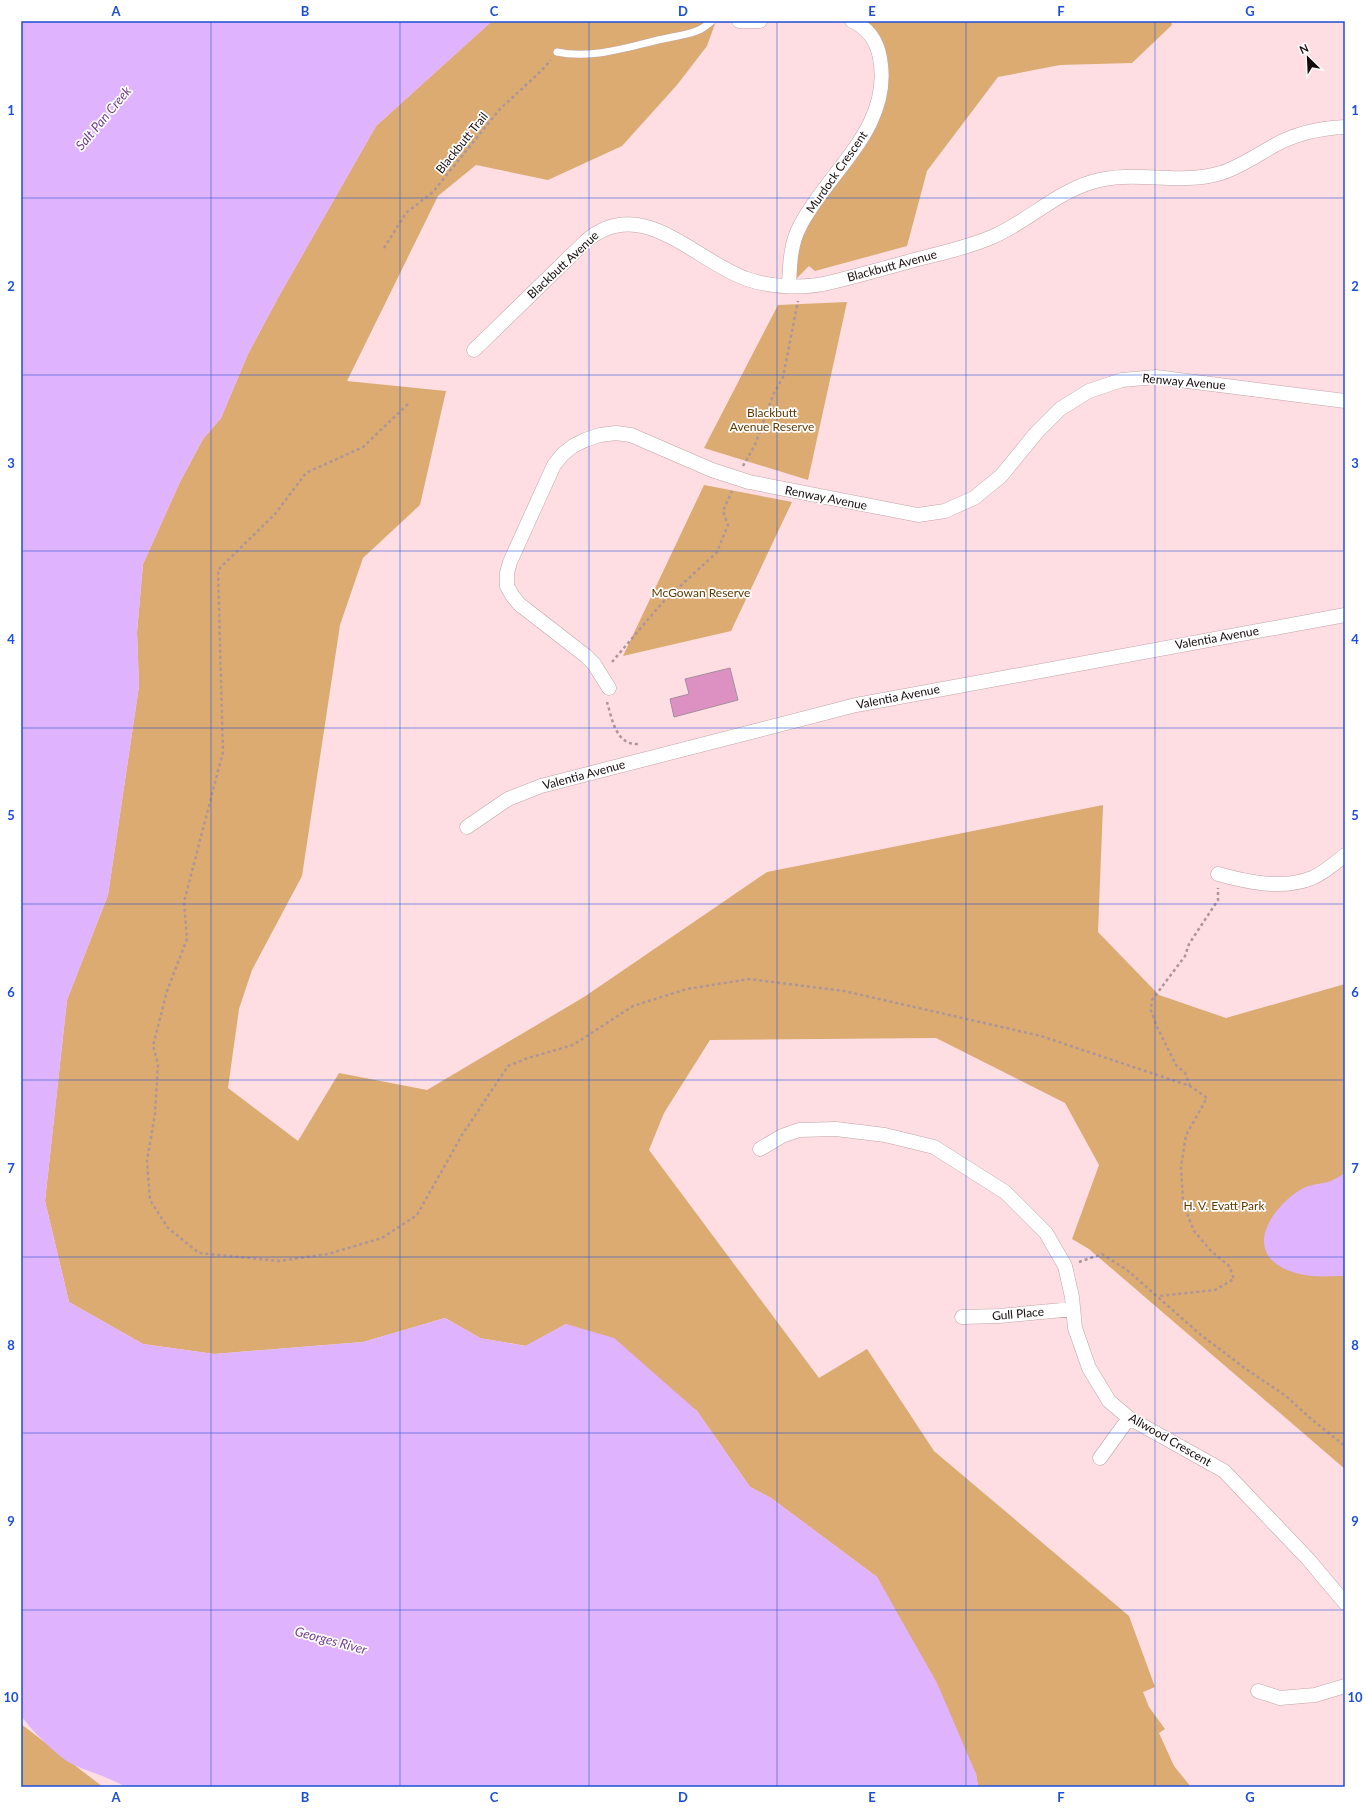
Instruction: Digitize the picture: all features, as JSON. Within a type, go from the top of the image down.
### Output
[{"type":"street","points":[[739,21],[760,21]]},
{"type":"street","name":"Murdock Crescent","points":[[795,286],[791,255],[799,228],[814,203],[855,149],[872,120],[878,106],[881,77],[879,52],[871,35],[864,27],[852,21]]},
{"type":"street","name":"Blackbutt Avenue","points":[[474,350],[586,241],[604,228],[616,225],[647,227],[661,232],[738,276],[762,283],[816,286],[975,243],[1020,222],[1066,192],[1092,182],[1119,177],[1178,179],[1207,176],[1235,167],[1283,141],[1304,132],[1345,128]]},
{"type":"street","name":"Renway Avenue","points":[[609,688],[594,664],[519,604],[508,586],[507,573],[510,562],[554,466],[563,454],[585,440],[600,435],[616,433],[631,435],[712,470],[771,487],[900,513],[932,514],[960,506],[988,489],[1060,409],[1089,391],[1116,382],[1140,377],[1156,377],[1345,401]]},
{"type":"street","name":"Valentia Avenue","points":[[467,827],[508,799],[541,786],[821,712],[990,679],[1345,615]]},
{"type":"street","points":[[1218,874],[1243,881],[1259,883],[1275,884],[1301,881],[1320,874],[1345,855]]},
{"type":"street","name":"Allwood Crescent","points":[[760,1149],[782,1136],[799,1130],[836,1129],[885,1135],[934,1147],[1005,1192],[1046,1233],[1065,1266],[1076,1328],[1089,1368],[1109,1400],[1129,1418],[1224,1471],[1308,1559],[1345,1603]]},
{"type":"street","name":"Gull Place","points":[[962,1316],[999,1316],[1073,1309]]},
{"type":"street","points":[[1100,1458],[1129,1418]]},
{"type":"street","points":[[1258,1691],[1280,1698],[1315,1695],[1345,1686]]},
{"type":"lane","points":[[557,52],[585,54],[643,44],[691,33],[700,30],[712,21]]},
{"type":"path","name":"Blackbutt Trail","points":[[384,248],[406,213],[433,192],[500,109],[540,72],[557,52]]},
{"type":"path","points":[[612,662],[662,603],[717,552],[728,525],[723,511],[755,444],[773,395],[784,377],[797,314],[795,286]]},
{"type":"path","points":[[408,404],[363,447],[306,473],[275,514],[218,570],[222,752],[184,902],[187,939],[167,991],[153,1046],[158,1064],[155,1114],[147,1161],[150,1200],[168,1228],[199,1253],[279,1261],[328,1254],[382,1238],[417,1215],[462,1135],[508,1066],[528,1058],[573,1045],[633,1006],[687,989],[749,979],[844,991],[1041,1036],[1190,1086],[1207,1098],[1186,1135],[1181,1167],[1183,1203],[1194,1231],[1211,1251],[1229,1266],[1234,1279],[1215,1290],[1159,1296]]},
{"type":"path","points":[[609,688],[607,701],[615,730],[625,742],[637,745],[644,743]]},
{"type":"path","points":[[1190,1086],[1186,1073],[1176,1065],[1157,1027],[1151,1010],[1152,1000],[1185,956],[1189,944],[1218,900],[1218,874]]},
{"type":"path","points":[[1065,1266],[1102,1254],[1127,1270],[1202,1334],[1246,1369],[1286,1396],[1310,1418],[1345,1446]]},
{"type":"green space","name":"H. V. Evatt Park","points":[[492,21],[716,21],[707,46],[677,85],[622,146],[548,180],[476,165],[438,196],[347,381],[446,391],[420,505],[363,558],[340,625],[302,876],[252,970],[239,1009],[228,1088],[298,1141],[339,1073],[427,1090],[584,997],[767,872],[1103,805],[1098,932],[1159,995],[1226,1018],[1345,984],[1345,1469],[1089,1249],[1072,1239],[1099,1165],[1065,1103],[936,1038],[710,1040],[664,1113],[649,1150],[819,1378],[867,1349],[934,1451],[1129,1616],[1155,1687],[1143,1692],[1149,1707],[1165,1729],[1159,1733],[1174,1766],[1191,1787],[978,1787],[976,1774],[877,1577],[771,1498],[750,1487],[697,1411],[566,1324],[526,1346],[480,1338],[445,1318],[363,1342],[214,1354],[143,1344],[69,1302],[45,1201],[67,1000],[108,895],[139,686],[137,632],[143,564],[180,482],[203,439],[221,418],[248,354],[279,296],[376,126]]},
{"type":"green space","points":[[852,21],[1171,21],[1172,25],[1132,63],[1060,65],[998,77],[927,171],[907,246],[815,271],[809,266],[789,286],[794,241],[872,120],[879,52]]},
{"type":"green space","name":"Blackbutt Avenue Reserve","points":[[847,302],[808,480],[704,448],[778,305]]},
{"type":"green space","name":"McGowan Reserve","points":[[704,485],[792,502],[731,631],[623,656]]},
{"type":"green space","points":[[21,1724],[103,1787],[21,1787]]},
{"type":"water","points":[[21,21],[492,21],[376,126],[279,296],[248,354],[221,418],[203,439],[180,482],[143,564],[137,632],[139,686],[108,895],[67,1000],[45,1201],[69,1302],[143,1344],[214,1354],[363,1342],[445,1318],[480,1338],[525,1346],[566,1324],[614,1338],[697,1411],[750,1487],[771,1498],[877,1577],[937,1683],[976,1774],[978,1787],[126,1787],[66,1761],[44,1742],[21,1715]]},
{"type":"water","points":[[1345,1173],[1345,1276],[1308,1276],[1296,1273],[1280,1266],[1270,1258],[1265,1248],[1264,1237],[1274,1214],[1294,1194],[1303,1188],[1328,1182]]},
{"type":"building","points":[[730,668],[738,700],[674,717],[670,699],[689,694],[685,679]]},
{"type":"water label","name":"Salt Pan Creek","points":[[103,118]]},
{"type":"water label","name":"Georges River","points":[[331,1640]]}]
